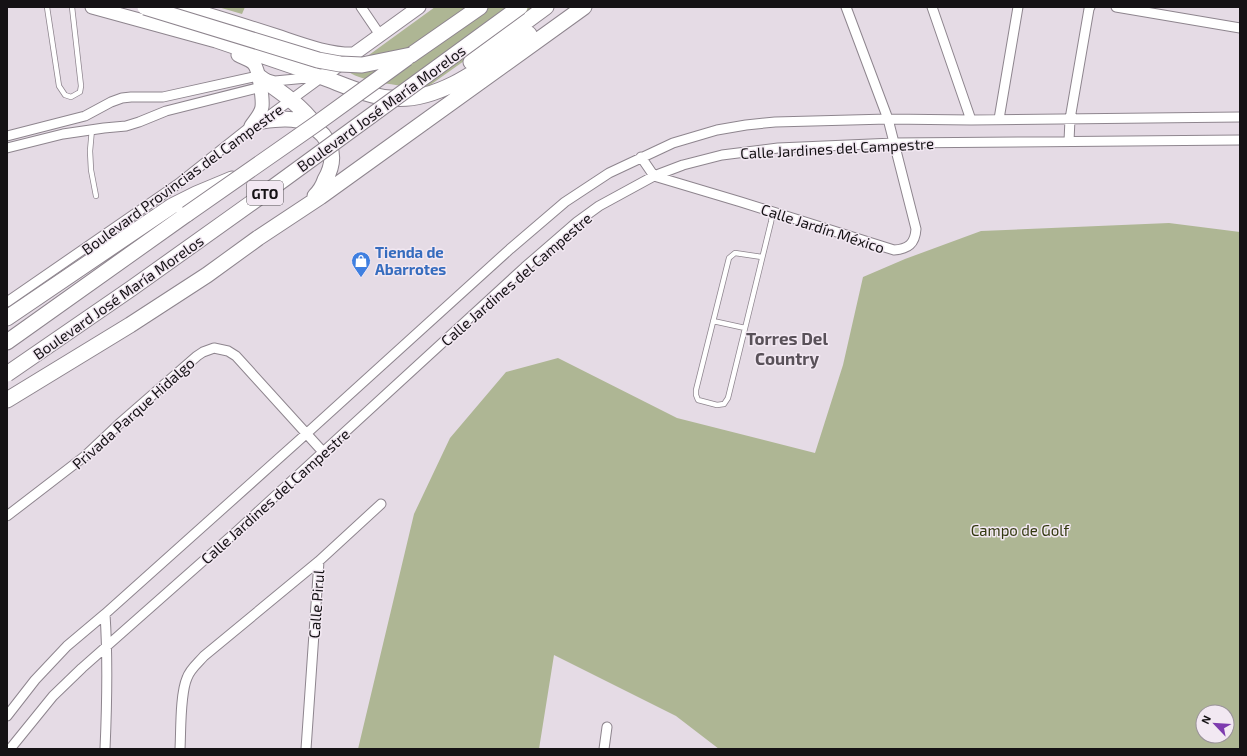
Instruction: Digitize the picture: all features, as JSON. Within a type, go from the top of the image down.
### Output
[{"type":"main road","points":[[145,7],[318,60],[340,64],[362,65],[411,55]]},
{"type":"main road","name":"Boulevard José María Morelos","points":[[7,342],[147,241],[316,124],[480,7]]},
{"type":"main road","name":"Boulevard José María Morelos","points":[[7,374],[197,242],[520,7]]},
{"type":"main road","points":[[426,95],[546,7]]},
{"type":"main road","points":[[322,77],[356,89],[390,98],[413,98],[426,95],[454,84],[568,7]]},
{"type":"main road","points":[[7,400],[207,276],[258,238],[320,197],[584,7]]},
{"type":"main road","points":[[266,82],[310,118],[329,143],[333,155],[332,164],[328,175],[318,193],[303,207]]},
{"type":"main road","points":[[257,123],[285,119],[299,121],[308,124],[320,133]]},
{"type":"main road","points":[[7,318],[172,206],[249,171]]},
{"type":"street","points":[[92,7],[216,41],[322,77]]},
{"type":"street","points":[[183,7],[301,44],[334,52],[355,54]]},
{"type":"street","points":[[361,7],[380,35]]},
{"type":"street","name":"Boulevard Provincias del Campestre","points":[[7,302],[178,184],[257,123],[291,101],[419,7]]},
{"type":"street","name":"Calle Jardín México","points":[[654,176],[894,250],[906,248],[911,245],[914,240],[916,229],[888,119],[846,7]]},
{"type":"street","points":[[932,7],[971,120]]},
{"type":"street","points":[[999,119],[1018,7]]},
{"type":"street","points":[[1069,141],[1070,119],[1090,7]]},
{"type":"street","points":[[1116,7],[1240,28]]},
{"type":"street","points":[[216,41],[254,64],[266,82],[262,107],[257,123]]},
{"type":"street","points":[[7,136],[73,120],[85,116],[111,102],[122,98],[163,98],[266,82],[322,77]]},
{"type":"street","points":[[7,148],[63,134],[92,129],[126,126],[166,111],[266,82]]},
{"type":"street","points":[[147,98],[152,103],[153,107],[150,117]]},
{"type":"street","points":[[98,109],[96,116],[97,120],[104,128]]},
{"type":"street","name":"Calle Jardines del Campestre","points":[[7,716],[35,680],[67,646],[105,614],[306,434],[504,254],[565,202],[609,173],[641,157],[673,143],[717,130],[775,122],[888,119],[971,120],[1240,117]]},
{"type":"street","name":"Calle Jardines del Campestre","points":[[10,749],[53,696],[82,668],[324,452],[577,222],[599,206],[654,176],[683,165],[753,150],[894,143],[1240,140]]},
{"type":"street","points":[[641,157],[654,176]]},
{"type":"street","name":"Privada Parque Hidalgo","points":[[7,516],[86,456],[186,365],[197,356],[209,350],[220,348],[236,356],[324,452]]},
{"type":"street","points":[[319,561],[381,504]]},
{"type":"street","name":"Calle Pirul","points":[[180,749],[183,692],[188,674],[204,656],[319,561]]},
{"type":"street","name":"Calle Pirul","points":[[306,749],[319,561]]},
{"type":"street","points":[[105,614],[107,646],[107,715],[105,749]]},
{"type":"street","points":[[604,749],[607,727]]},
{"type":"lane","points":[[47,7],[59,86],[65,95],[71,97],[80,92],[82,86],[72,7]]},
{"type":"lane","points":[[92,129],[90,151],[91,170],[96,196]]},
{"type":"lane","points":[[762,257],[735,253],[729,258],[696,395],[698,400],[717,405],[724,404],[728,398],[773,212]]},
{"type":"lane","points":[[713,321],[745,328]]},
{"type":"green space","points":[[218,7],[245,7],[242,14]]},
{"type":"green space","points":[[435,7],[540,7],[426,88],[364,79],[349,72],[351,68]]},
{"type":"green space","name":"Campo de Golf","points":[[1169,223],[1240,232],[1240,749],[719,749],[676,716],[554,655],[539,749],[358,749],[414,514],[450,438],[506,372],[558,358],[677,418],[815,453],[843,365],[863,277],[905,259],[981,231]]},
{"type":"place","name":"Tienda de Abarrotes","points":[[361,278]]},
{"type":"district","name":"Torres Del Country","points":[[787,348]]}]
